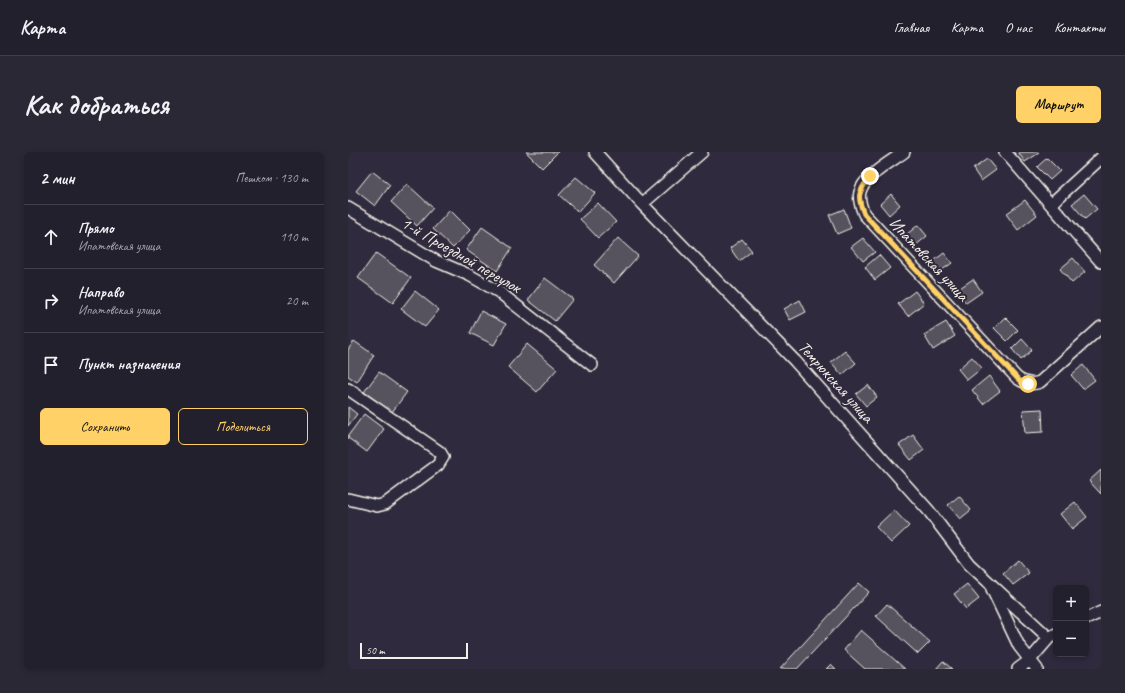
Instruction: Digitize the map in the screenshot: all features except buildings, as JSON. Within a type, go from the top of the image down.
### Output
[{"type":"street","name":"Темрюкская улица","points":[[595,152],[642,204],[795,361],[929,511],[969,564],[989,583],[1052,636]]},
{"type":"street","points":[[642,204],[702,152]]},
{"type":"street","name":"Ипатовская улица","points":[[904,152],[870,176],[860,191],[860,203],[864,214],[1021,382],[1028,384],[1040,382],[1101,327]]},
{"type":"street","points":[[1005,152],[1101,262]]},
{"type":"street","points":[[1051,204],[1101,158]]},
{"type":"street","name":"1-й Проездной переулок","points":[[348,208],[436,261],[469,275],[499,292],[592,366]]},
{"type":"street","points":[[348,389],[440,452],[443,458],[438,465],[385,504],[377,506],[348,499]]},
{"type":"street","points":[[989,583],[1019,646],[1037,669]]},
{"type":"street","points":[[1089,618],[1101,612]]},
{"type":"street","points":[[1018,669],[1030,660],[1052,636]]},
{"type":"route","points":[[870,176],[860,191],[860,203],[864,214],[1017,378],[1021,382],[1028,384]]}]
